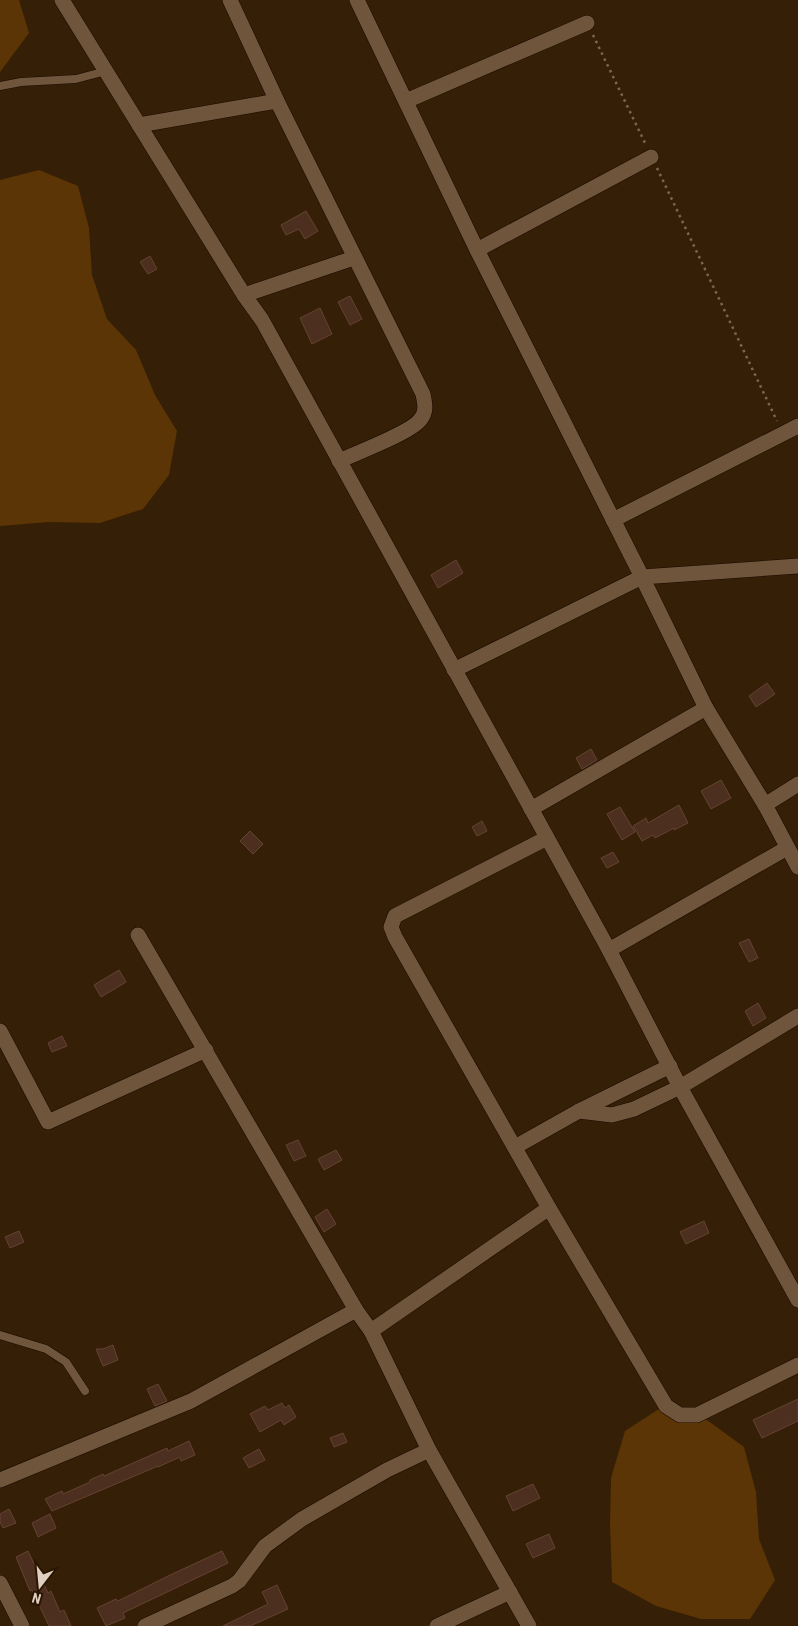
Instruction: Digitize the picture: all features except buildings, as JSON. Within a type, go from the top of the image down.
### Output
[{"type":"street","points":[[62,0],[244,295],[262,320],[609,950],[680,1087],[798,1300]]},
{"type":"street","points":[[230,0],[277,101],[423,394],[426,408],[421,420],[409,429],[339,460]]},
{"type":"street","points":[[357,0],[478,250],[706,708],[764,805],[798,867]]},
{"type":"street","points":[[406,101],[587,22]]},
{"type":"street","points":[[139,125],[277,101]]},
{"type":"street","points":[[478,250],[652,157]]},
{"type":"street","points":[[244,295],[354,258]]},
{"type":"street","points":[[614,520],[798,426]]},
{"type":"street","points":[[454,670],[642,577],[798,566]]},
{"type":"street","points":[[531,810],[706,708]]},
{"type":"street","points":[[764,805],[798,784]]},
{"type":"street","points":[[547,838],[395,916],[391,927],[549,1208],[666,1406],[680,1415],[697,1415],[798,1365]]},
{"type":"street","points":[[609,950],[787,848]]},
{"type":"street","points":[[138,935],[356,1310],[371,1331],[429,1450],[529,1626]]},
{"type":"street","points":[[579,1111],[612,1114],[634,1109],[680,1087],[798,1016]]},
{"type":"street","points":[[0,1031],[48,1122],[206,1050]]},
{"type":"street","points":[[515,1147],[579,1111],[670,1066]]},
{"type":"street","points":[[371,1331],[549,1208]]},
{"type":"street","points":[[0,1480],[191,1401],[356,1310]]},
{"type":"street","points":[[144,1626],[232,1586],[239,1581],[265,1546],[302,1519],[387,1470],[429,1450]]},
{"type":"street","points":[[0,1583],[22,1626]]},
{"type":"street","points":[[438,1626],[510,1592]]},
{"type":"lane","points":[[0,86],[21,82],[76,80],[106,70]]},
{"type":"lane","points":[[0,1335],[46,1349],[66,1362],[85,1391]]},
{"type":"path","points":[[587,22],[783,433]]},
{"type":"shaded area","points":[[0,0],[19,0],[29,33],[0,72]]},
{"type":"shaded area","points":[[39,170],[78,186],[89,228],[92,275],[107,319],[136,350],[155,395],[177,431],[169,475],[143,509],[100,523],[49,522],[0,526],[0,180]]},
{"type":"shaded area","points":[[665,1405],[707,1420],[744,1447],[756,1492],[759,1539],[775,1580],[750,1619],[701,1619],[656,1606],[612,1582],[611,1478],[625,1431]]}]
